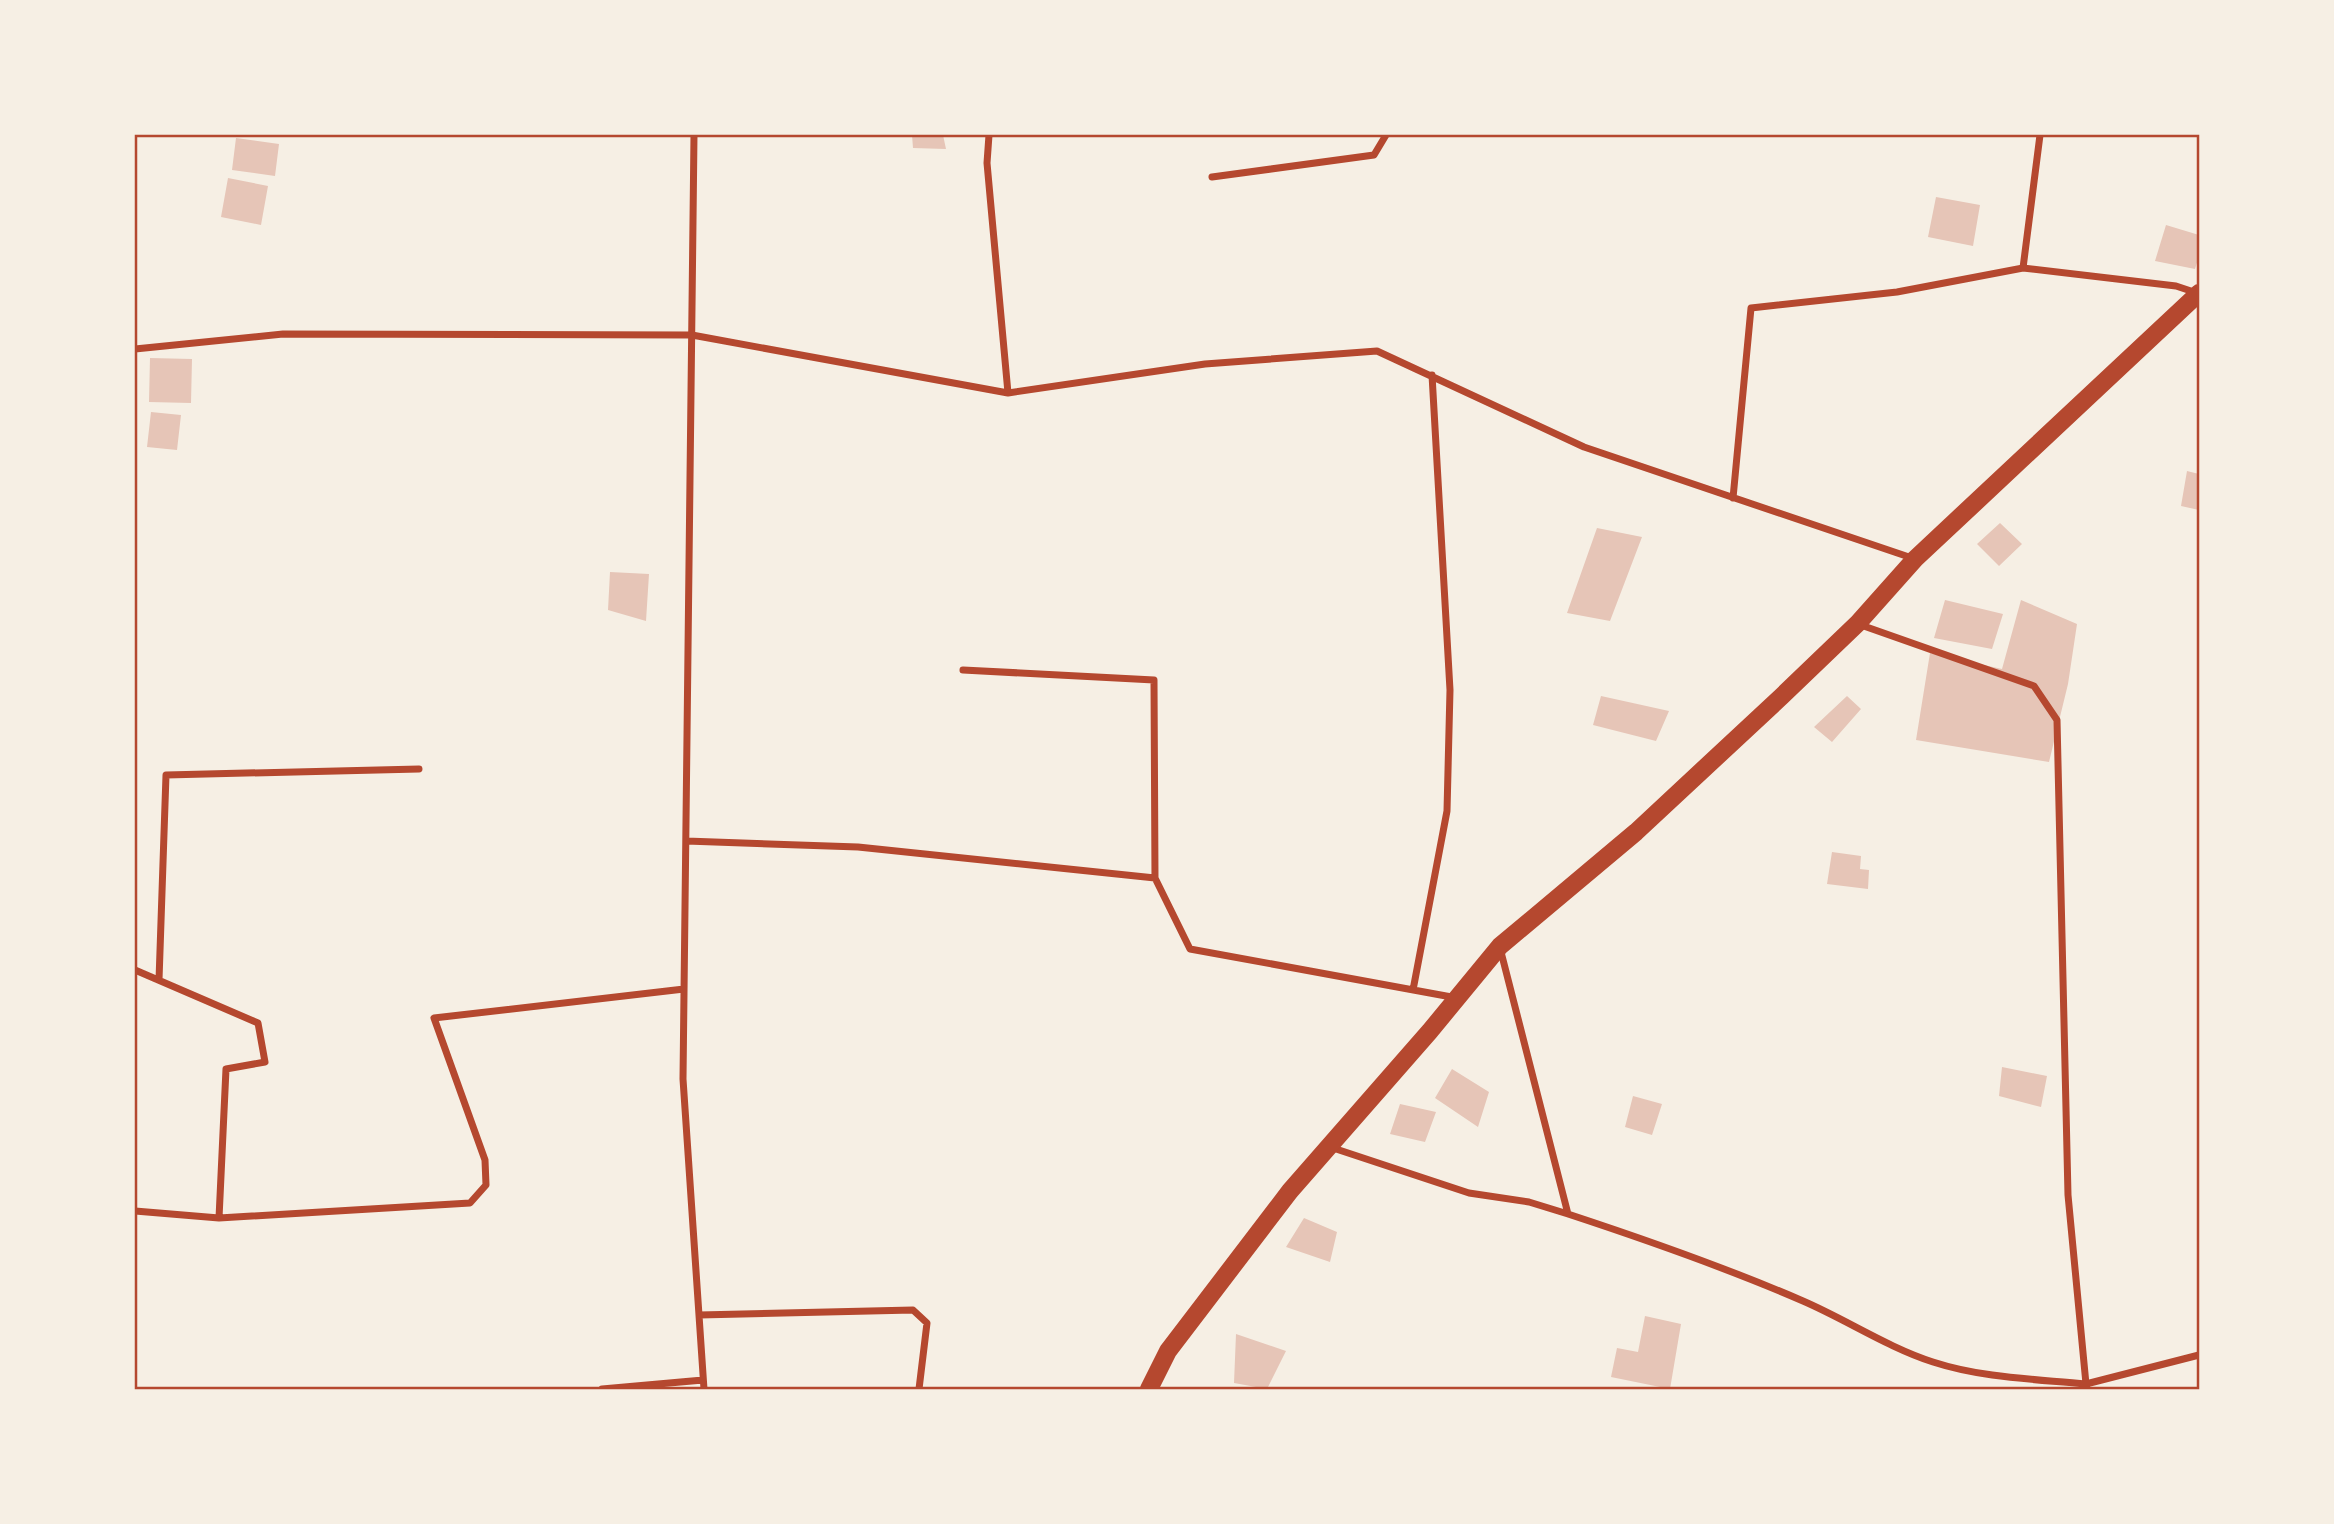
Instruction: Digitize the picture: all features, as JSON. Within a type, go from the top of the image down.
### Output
[{"type":"main road","points":[[1149,1389],[1168,1351],[1290,1191],[1500,946],[1636,832],[1858,624],[1915,559],[2199,294]]},
{"type":"street","points":[[602,1389],[703,1385],[683,1079],[694,135]]},
{"type":"street","points":[[989,135],[987,163],[1008,393]]},
{"type":"street","points":[[1212,177],[1374,155],[1385,135]]},
{"type":"street","points":[[2023,268],[2040,135]]},
{"type":"street","points":[[1733,498],[1751,309],[1897,292],[2023,268],[2176,286],[2199,294]]},
{"type":"street","points":[[135,349],[283,334],[692,335],[1008,393],[1205,364],[1377,351],[1584,447],[1915,559]]},
{"type":"street","points":[[1413,990],[1447,811],[1450,690],[1432,375]]},
{"type":"street","points":[[1858,624],[2034,686],[2057,720],[2068,1195],[2086,1387]]},
{"type":"street","points":[[962,670],[1154,680],[1155,878],[1190,949],[1458,998]]},
{"type":"street","points":[[159,980],[166,775],[419,769]]},
{"type":"street","points":[[686,841],[858,847],[1155,878]]},
{"type":"street","points":[[1500,946],[1568,1214]]},
{"type":"street","points":[[135,970],[258,1023],[265,1062],[226,1069],[219,1217]]},
{"type":"street","points":[[135,1211],[219,1217],[470,1203],[486,1185],[485,1160],[434,1018],[684,989]]},
{"type":"street","points":[[1329,1147],[1469,1193],[1529,1202],[1635,1236],[1805,1301],[1881,1342],[1934,1362],[1985,1374],[2086,1387],[2199,1355]]},
{"type":"street","points":[[699,1315],[913,1310],[927,1323],[919,1389]]},
{"type":"building","points":[[912,135],[943,135],[946,149],[913,148]]},
{"type":"building","points":[[236,138],[279,144],[275,176],[232,170]]},
{"type":"building","points":[[228,178],[268,186],[261,225],[221,217]]},
{"type":"building","points":[[1936,197],[1980,205],[1973,246],[1928,237]]},
{"type":"building","points":[[2166,225],[2199,235],[2199,256],[2195,269],[2155,261]]},
{"type":"building","points":[[150,358],[192,359],[191,403],[149,402]]},
{"type":"building","points":[[151,412],[181,415],[177,450],[147,447]]},
{"type":"building","points":[[2187,471],[2199,474],[2199,510],[2181,506]]},
{"type":"building","points":[[2000,523],[2022,544],[1999,566],[1977,544]]},
{"type":"building","points":[[1597,528],[1642,537],[1610,621],[1567,613]]},
{"type":"building","points":[[610,572],[649,574],[646,621],[608,610]]},
{"type":"building","points":[[1945,600],[2003,614],[1992,649],[1934,638]]},
{"type":"building","points":[[2021,600],[2077,624],[2068,684],[2049,762],[1916,740],[1930,653],[2002,669]]},
{"type":"building","points":[[1601,696],[1669,711],[1656,741],[1593,725]]},
{"type":"building","points":[[1847,696],[1861,709],[1832,742],[1814,727]]},
{"type":"building","points":[[1832,852],[1861,856],[1860,869],[1869,870],[1868,889],[1827,884]]},
{"type":"building","points":[[2002,1067],[2047,1076],[2041,1107],[1999,1096]]},
{"type":"building","points":[[1452,1069],[1489,1092],[1478,1127],[1435,1098]]},
{"type":"building","points":[[1633,1096],[1662,1104],[1652,1135],[1625,1127]]},
{"type":"building","points":[[1400,1104],[1436,1112],[1425,1142],[1390,1134]]},
{"type":"building","points":[[1304,1218],[1337,1232],[1330,1262],[1286,1247]]},
{"type":"building","points":[[1645,1316],[1681,1324],[1670,1389],[1611,1377],[1617,1348],[1638,1352]]},
{"type":"building","points":[[1236,1334],[1286,1351],[1267,1389],[1234,1383]]}]
